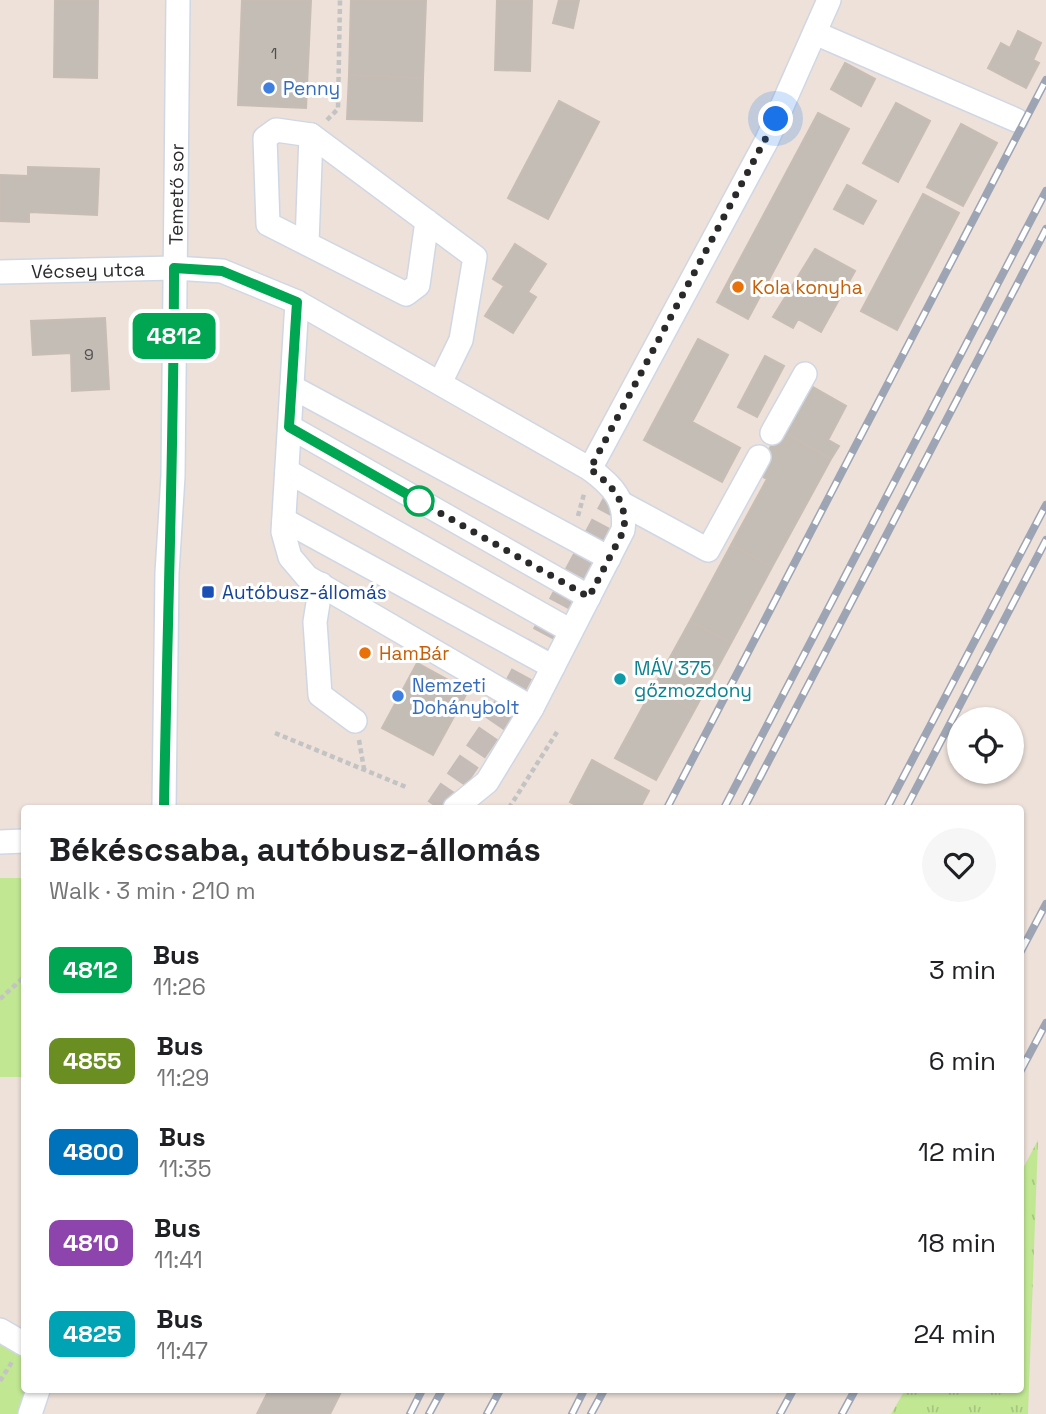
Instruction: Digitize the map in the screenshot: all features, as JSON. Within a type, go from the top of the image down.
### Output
[{"type":"street","name":"Temető sor","points":[[164,805],[167,573],[173,476],[178,0]]},
{"type":"street","points":[[590,469],[767,140],[829,0]]},
{"type":"street","points":[[815,33],[1016,120]]},
{"type":"street","points":[[427,221],[418,285],[406,294],[268,224],[265,138],[276,130],[311,135],[427,221],[475,257],[461,340],[440,383]]},
{"type":"street","points":[[307,243],[311,135]]},
{"type":"street","name":"Vécsey utca","points":[[0,272],[174,268],[222,271],[297,302],[590,469],[603,478],[624,504]]},
{"type":"street","points":[[297,302],[283,532],[290,556],[307,577],[532,708]]},
{"type":"street","points":[[772,433],[805,374]]},
{"type":"street","points":[[292,387],[609,558]]},
{"type":"street","points":[[289,427],[589,597]]},
{"type":"street","points":[[459,805],[487,782],[532,708],[624,530],[624,504],[708,550],[760,457]]},
{"type":"street","points":[[287,471],[571,631]]},
{"type":"street","points":[[284,520],[553,667]]},
{"type":"street","points":[[321,584],[315,622],[320,695],[355,721]]},
{"type":"street","points":[[0,842],[21,841]]},
{"type":"street","points":[[0,1330],[21,1342]]},
{"type":"street","points":[[30,1414],[37,1393]]},
{"type":"path","points":[[311,135],[338,109],[340,0]]},
{"type":"path","points":[[511,805],[557,732]]},
{"type":"path","points":[[275,733],[406,787]]},
{"type":"path","points":[[0,999],[21,980]]},
{"type":"green space","points":[[0,878],[21,878],[21,1077],[0,1077]]},
{"type":"green space","points":[[1038,1140],[1028,1414],[891,1414],[903,1393],[1024,1393],[1024,1166]]},
{"type":"green space","points":[[0,1334],[21,1346],[21,1393],[34,1393],[26,1414],[0,1414]]},
{"type":"building","points":[[55,0],[98,0],[97,78],[54,77]]},
{"type":"building","points":[[242,0],[311,0],[306,108],[238,105]]},
{"type":"building","points":[[351,0],[426,0],[423,78],[349,75]]},
{"type":"building","points":[[497,0],[532,0],[530,71],[495,70]]},
{"type":"building","points":[[559,0],[579,0],[573,28],[553,23]]},
{"type":"building","points":[[1018,31],[1041,43],[1033,60],[1039,63],[1026,88],[988,68],[1001,43],[1010,48]]},
{"type":"building","points":[[845,63],[875,79],[861,106],[831,89]]},
{"type":"building","points":[[349,75],[423,78],[422,121],[347,119]]},
{"type":"building","points":[[559,101],[599,122],[548,219],[508,198]]},
{"type":"building","points":[[896,103],[930,121],[898,182],[863,163]]},
{"type":"building","points":[[818,113],[849,129],[748,319],[717,302]]},
{"type":"building","points":[[961,124],[997,143],[963,206],[927,187]]},
{"type":"building","points":[[28,167],[99,169],[97,215],[29,212],[29,222],[0,221],[0,175],[28,176]]},
{"type":"building","points":[[847,185],[876,201],[863,224],[834,209]]},
{"type":"building","points":[[923,194],[959,213],[897,330],[861,311]]},
{"type":"building","points":[[515,244],[546,264],[528,292],[536,297],[513,333],[485,316],[504,286],[493,279]]},
{"type":"building","points":[[815,249],[855,271],[821,332],[798,319],[793,328],[773,317]]},
{"type":"building","points":[[105,318],[109,389],[72,391],[71,353],[33,355],[31,321]]},
{"type":"building","points":[[698,339],[728,355],[692,422],[740,448],[722,482],[644,440]]},
{"type":"building","points":[[765,356],[784,366],[757,417],[738,407]]},
{"type":"building","points":[[806,383],[846,406],[828,440],[839,446],[831,459],[780,430]]},
{"type":"building","points":[[780,430],[831,459],[772,567],[731,545],[767,479],[756,473]]},
{"type":"building","points":[[731,545],[772,567],[731,643],[690,621]]},
{"type":"building","points":[[690,621],[731,643],[694,711],[653,688]]},
{"type":"building","points":[[417,663],[468,691],[433,755],[382,728]]},
{"type":"building","points":[[653,688],[694,711],[656,780],[615,758]]},
{"type":"building","points":[[592,760],[649,791],[642,805],[576,805],[570,802]]},
{"type":"building","points":[[268,1393],[340,1393],[330,1414],[257,1414]]},
{"type":"tunnel","points":[[439,805],[496,722],[619,492]]},
{"type":"railway","points":[[669,805],[1046,80]]},
{"type":"railway","points":[[726,805],[1046,191]]},
{"type":"railway","points":[[746,805],[1046,229]]},
{"type":"railway","points":[[889,805],[1046,505]]},
{"type":"railway","points":[[908,805],[1046,540]]},
{"type":"railway","points":[[1024,945],[1046,904]]},
{"type":"railway","points":[[1024,1064],[1046,1023]]},
{"type":"railway","points":[[410,1414],[420,1393]]},
{"type":"railway","points":[[429,1414],[440,1393]]},
{"type":"railway","points":[[487,1414],[498,1393]]},
{"type":"railway","points":[[572,1414],[582,1393]]},
{"type":"railway","points":[[591,1414],[602,1393]]},
{"type":"railway","points":[[780,1414],[791,1393]]},
{"type":"railway","points":[[842,1414],[853,1393]]},
{"type":"bus line","name":"4812","points":[[164,805],[167,573],[173,476],[174,268],[222,271],[297,302],[289,427],[419,501]]},
{"type":"place","name":"Penny","points":[[269,88]]},
{"type":"place","name":"Kola konyha","points":[[738,287]]},
{"type":"place","name":"Autóbusz-állomás","points":[[208,592]]},
{"type":"place","name":"HamBár","points":[[365,653]]},
{"type":"place","name":"MÁV 375 gőzmozdony","points":[[620,679]]},
{"type":"place","name":"Nemzeti Dohánybolt","points":[[398,696]]},
{"type":"route","points":[[419,501],[589,597],[624,530],[625,518],[624,504],[617,494],[603,478],[590,469],[776,119]]}]
